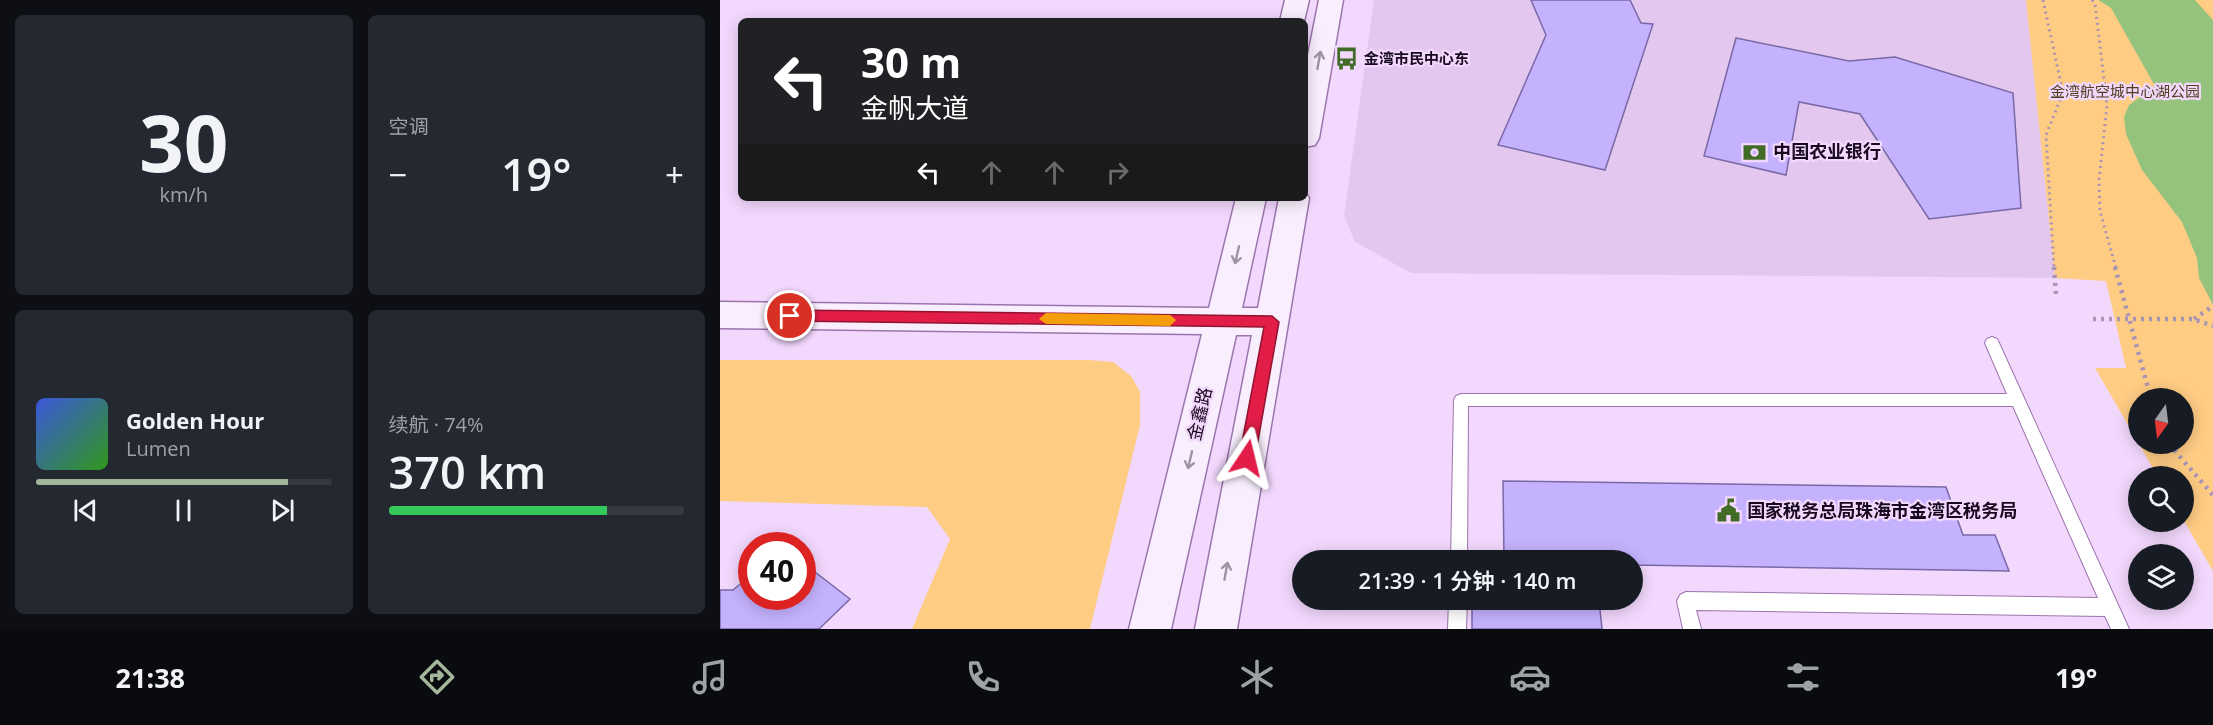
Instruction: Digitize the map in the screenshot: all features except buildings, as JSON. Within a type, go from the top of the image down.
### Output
[{"type":"street","points":[[1293,18],[1297,0]]},
{"type":"street","points":[[1308,122],[1331,0]]},
{"type":"street","name":"金鑫路","points":[[1150,629],[1250,201]]},
{"type":"street","points":[[1216,629],[1293,201]]},
{"type":"street","points":[[720,315],[1272,322]]},
{"type":"lane","points":[[1992,343],[2120,629]]},
{"type":"lane","points":[[1459,550],[1461,400],[2017,400]]},
{"type":"lane","points":[[1692,629],[1686,601],[2110,607]]},
{"type":"lane","points":[[1458,610],[1458,629]]},
{"type":"path","points":[[2043,0],[2063,93],[2046,135],[2056,294]]},
{"type":"path","points":[[2092,0],[2095,4],[2107,105],[2099,180],[2100,211],[2148,388]]},
{"type":"path","points":[[2193,319],[2213,306]]},
{"type":"path","points":[[2093,319],[2193,319],[2213,326]]},
{"type":"path","points":[[2178,454],[2213,495]]},
{"type":"shaded area","points":[[1374,0],[2026,0],[2055,278],[1411,273],[1355,242],[1344,216]]},
{"type":"shaded area","points":[[2098,0],[2195,0],[2213,20],[2213,305],[2199,278],[2197,258],[2182,222],[2142,170],[2126,134],[2124,117],[2129,105],[2155,86],[2111,8]]},
{"type":"green space","name":"金湾航空城中心湖公园","points":[[2026,0],[2213,0],[2213,571],[2190,532],[2194,532],[2194,466],[2152,466],[2145,454],[2194,454],[2194,388],[2128,388],[2128,425],[2095,368],[2126,368],[2106,281],[2055,278]]},
{"type":"green space","points":[[720,360],[1089,360],[1113,362],[1131,376],[1140,392],[1140,425],[1090,629],[912,629],[950,539],[927,507],[720,501]]},
{"type":"slow traffic","points":[[1046,319],[1170,320]]},
{"type":"place","name":"金湾市民中心东","points":[[1346,59]]},
{"type":"place","name":"中国农业银行","points":[[1755,152]]},
{"type":"place","name":"国家税务总局珠海市金湾区税务局","points":[[1729,511]]},
{"type":"route","points":[[790,316],[1272,322],[1247,458]]}]
